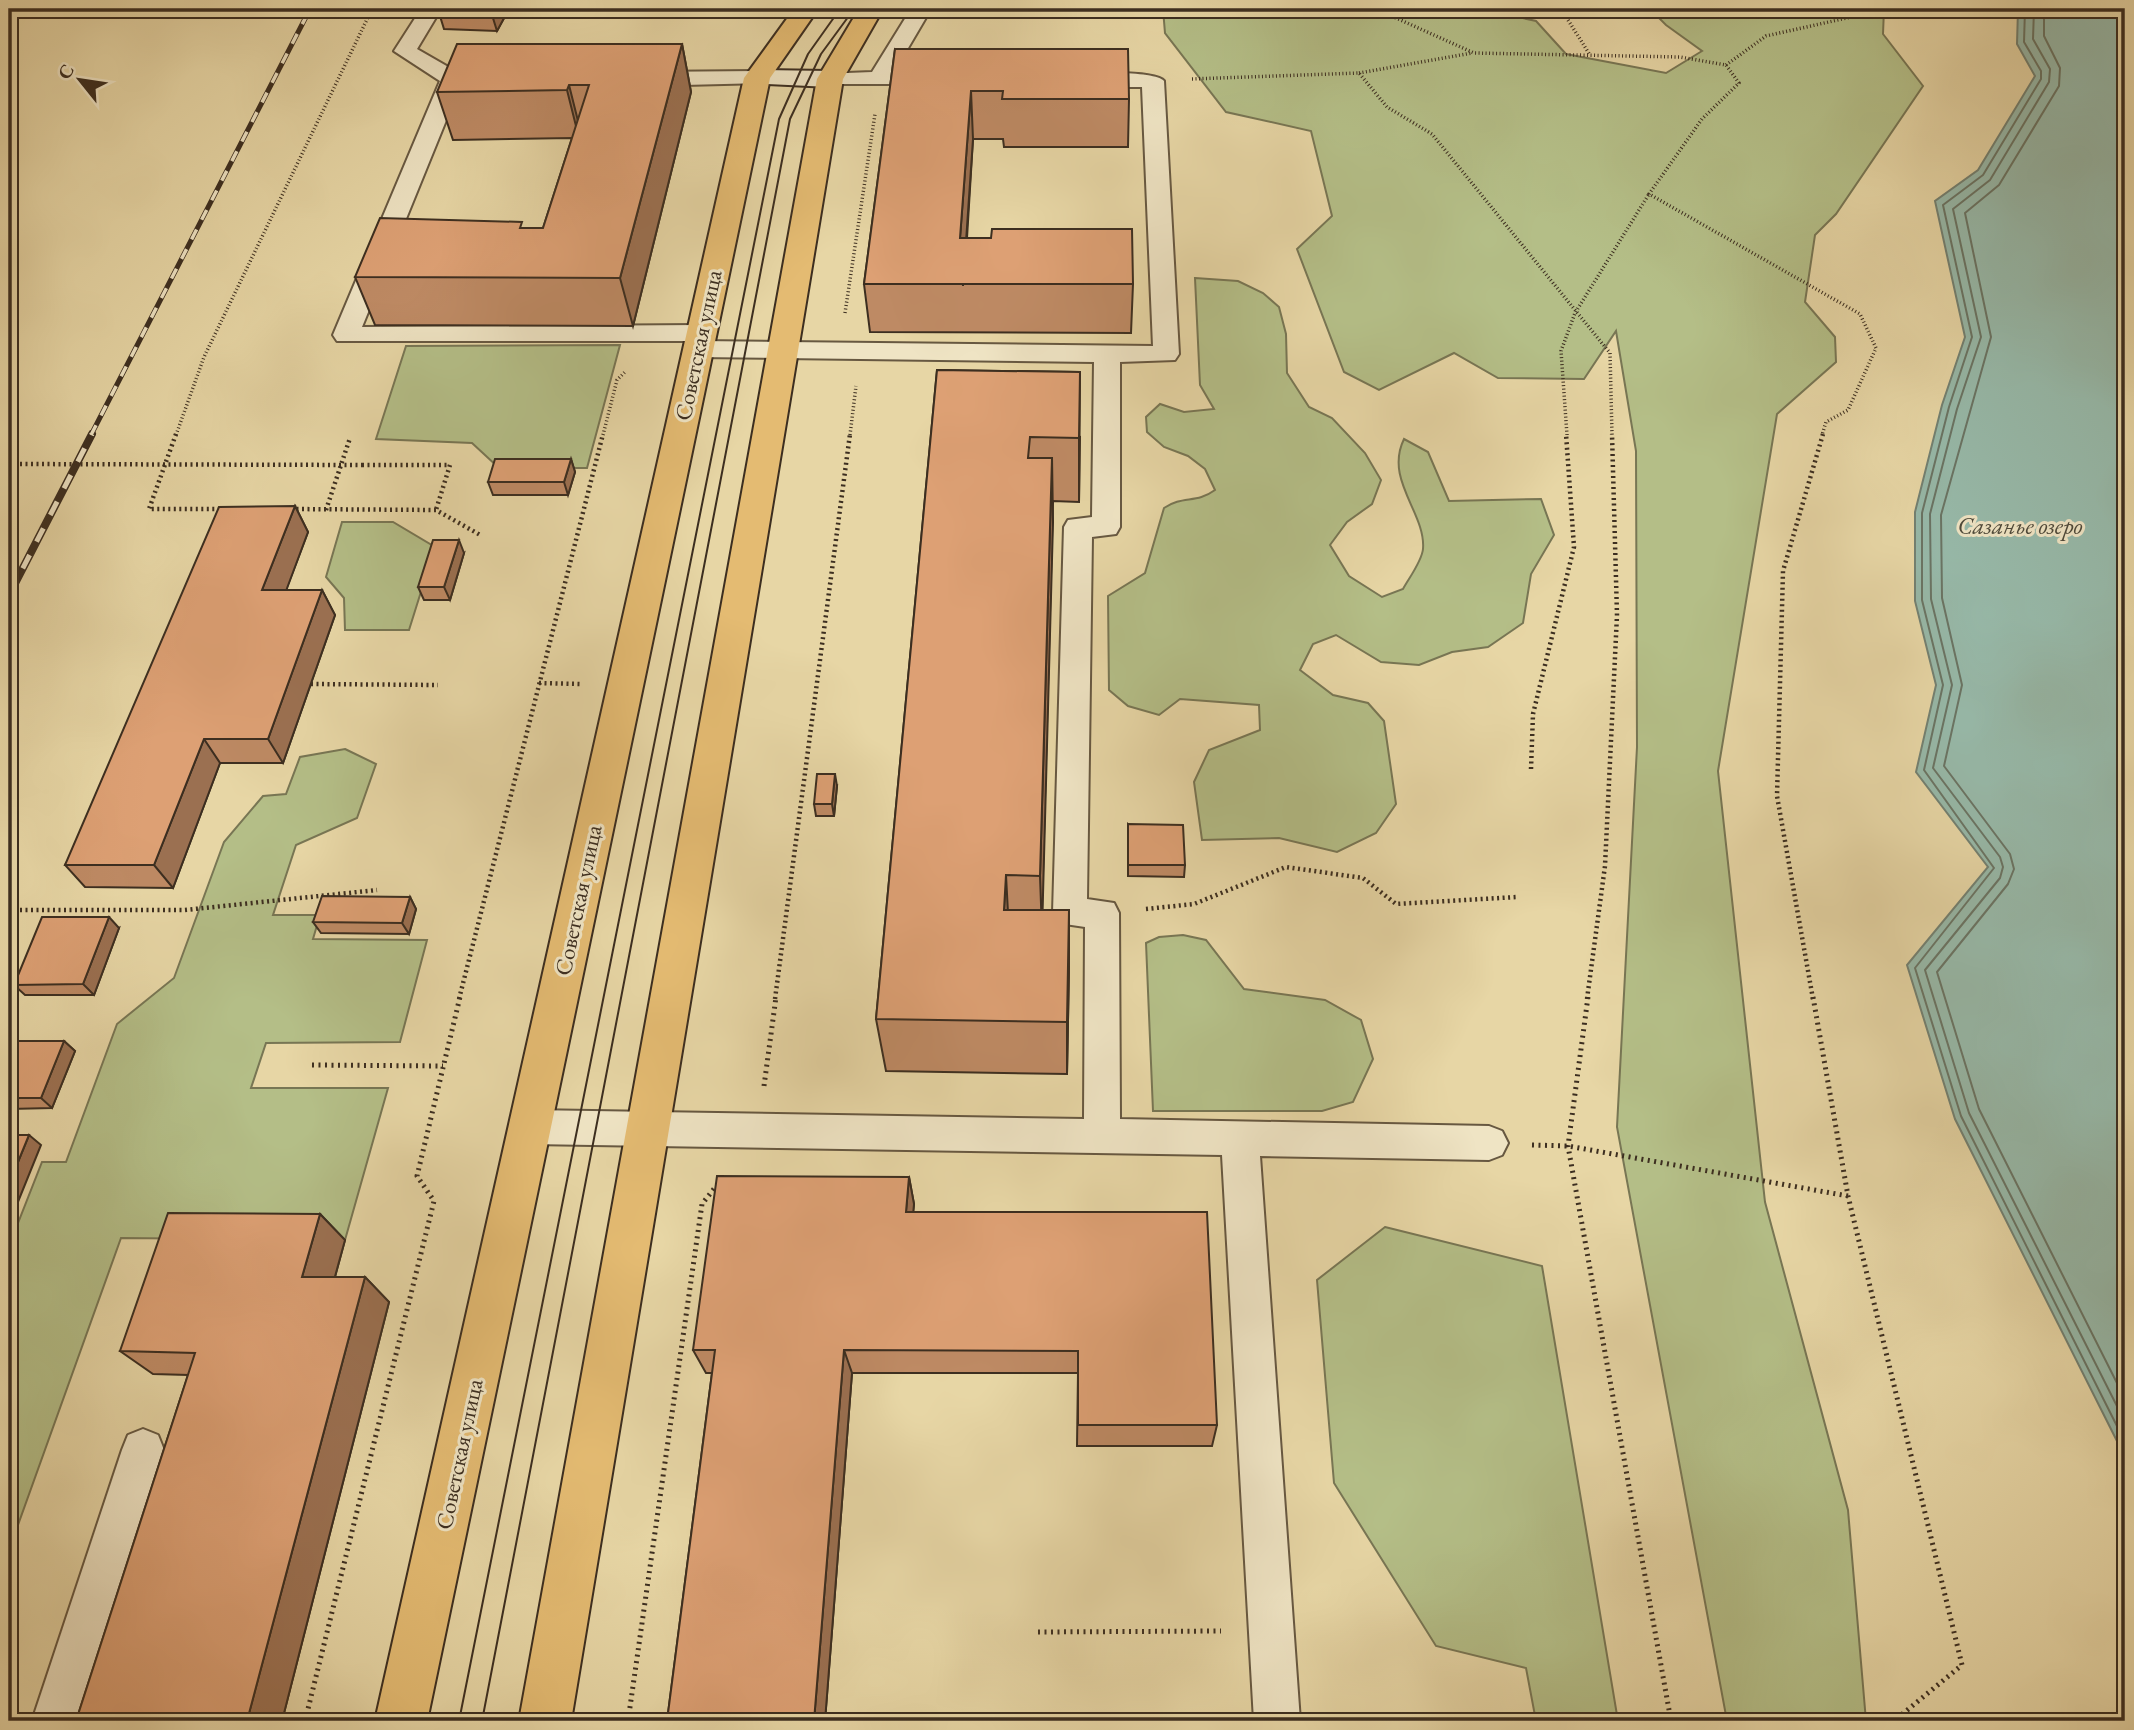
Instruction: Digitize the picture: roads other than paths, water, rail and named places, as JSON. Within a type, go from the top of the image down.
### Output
[{"type":"main road","name":"Советская улица","points":[[401,1721],[530,1127],[686,339],[757,78],[806,9]]},
{"type":"main road","points":[[545,1721],[830,79],[871,9]]},
{"type":"street","points":[[757,78],[830,79]]},
{"type":"lane","points":[[431,9],[405,51],[452,79],[494,79]]},
{"type":"lane","points":[[880,78],[921,9]]},
{"type":"lane","points":[[619,79],[757,78]]},
{"type":"lane","points":[[452,79],[346,335],[686,339],[781,350],[1166,354],[1153,81],[1057,80]]},
{"type":"lane","points":[[830,79],[962,79]]},
{"type":"lane","points":[[1102,1136],[1102,913],[1070,913],[1078,527],[1106,527],[1107,353]]},
{"type":"lane","points":[[530,1127],[1489,1143]]},
{"type":"lane","points":[[1240,1139],[1277,1721]]},
{"type":"lane","points":[[55,1721],[144,1450]]},
{"type":"water","name":"Сазанье озеро","points":[[2018,9],[2125,9],[2125,1457],[1955,1119],[1907,965],[1988,867],[1916,772],[1936,685],[1915,601],[1915,512],[1942,405],[1965,337],[1935,201],[1978,170],[2035,76],[2017,44]]},
{"type":"tram line","points":[[459,1721],[779,119],[808,54],[840,9]]},
{"type":"tram line","points":[[482,1721],[790,119],[821,54],[854,9]]},
{"type":"railway","points":[[91,435],[310,9]]},
{"type":"railway","points":[[9,595],[92,434]]}]
